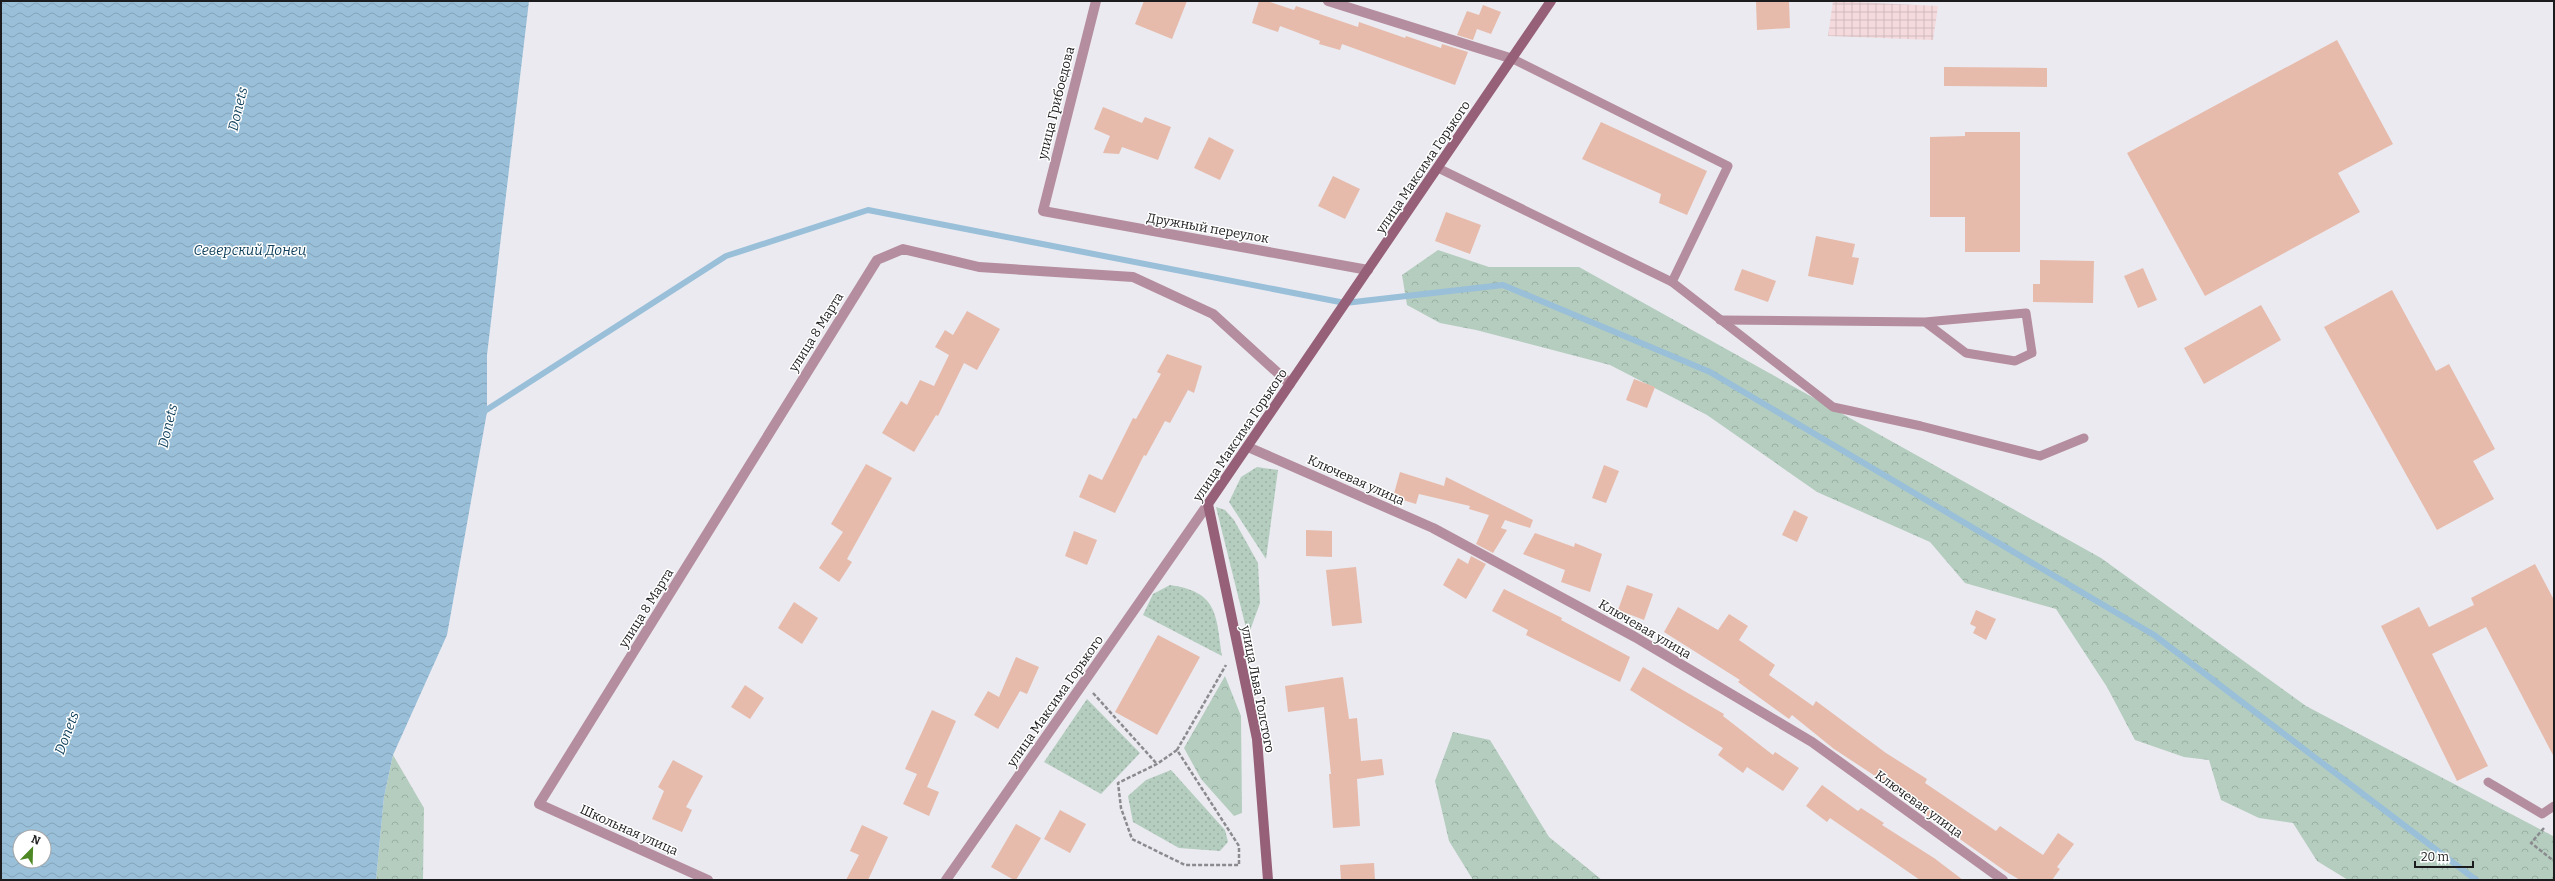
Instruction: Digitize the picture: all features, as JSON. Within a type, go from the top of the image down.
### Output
[{"type":"street","name":"улица Грибоедова","points":[[1043,211],[1096,1]]},
{"type":"street","points":[[1328,1],[1513,59]]},
{"type":"street","name":"улица Максима Горького","points":[[946,880],[1248,446],[1513,59],[1551,1]]},
{"type":"street","name":"Дружный переулок","points":[[1043,211],[1368,270]]},
{"type":"street","name":"улица 8 Марта","points":[[540,804],[877,260],[903,249],[979,267],[1132,277],[1213,314],[1290,384]]},
{"type":"street","name":"Ключевая улица","points":[[1248,446],[1433,528],[1636,637],[1812,742],[2003,880]]},
{"type":"street","name":"улица Льва Толстого","points":[[1208,504],[1257,739],[1268,880]]},
{"type":"street","name":"Школьная улица","points":[[540,804],[708,880]]},
{"type":"lane","points":[[1513,59],[1728,166],[1672,282]]},
{"type":"lane","points":[[1438,168],[1672,282],[1833,407],[1921,426],[2040,456],[2084,438]]},
{"type":"lane","points":[[1720,320],[1925,322],[2026,313],[2032,353],[2014,361],[1966,353],[1925,322]]},
{"type":"lane","points":[[2488,782],[2542,814],[2554,806]]},
{"type":"path","points":[[1176,750],[1239,846],[1240,865],[1185,865],[1132,839],[1121,808],[1118,783],[1157,764],[1176,750],[1238,645]]},
{"type":"path","points":[[1084,683],[1157,764]]},
{"type":"path","points":[[2531,843],[2554,861]]},
{"type":"shaded area","points":[[1833,1],[1938,6],[1933,40],[1828,36]]},
{"type":"green space","points":[[1438,250],[1489,267],[1579,267],[2101,558],[2306,706],[2553,836],[2554,880],[2348,880],[2317,861],[2293,823],[2259,818],[2221,800],[2209,760],[2184,757],[2135,740],[2107,687],[2056,609],[1965,583],[1930,542],[1817,492],[1707,415],[1610,365],[1476,330],[1440,323],[1407,305],[1402,275]]},
{"type":"green space","points":[[1257,467],[1278,470],[1266,559],[1229,502],[1241,477]]},
{"type":"green space","points":[[1216,507],[1225,510],[1234,520],[1258,563],[1260,603],[1248,636]]},
{"type":"green space","points":[[1170,585],[1186,588],[1198,593],[1206,599],[1212,607],[1216,617],[1222,656],[1143,615],[1153,594]]},
{"type":"green space","points":[[1225,676],[1241,716],[1242,813],[1234,816],[1201,779],[1184,748]]},
{"type":"green space","points":[[1087,699],[1140,753],[1101,794],[1044,762]]},
{"type":"green space","points":[[1453,732],[1490,740],[1549,837],[1602,880],[1473,880],[1449,841],[1435,781]]},
{"type":"green space","points":[[393,755],[424,808],[423,880],[376,880],[384,797]]},
{"type":"green space","points":[[1171,770],[1225,830],[1228,842],[1220,851],[1179,848],[1133,822],[1128,796],[1146,780]]},
{"type":"water","name":"Северский Донец","points":[[1,1],[529,1],[487,355],[487,412],[447,635],[393,755],[384,797],[376,880],[1,880]]},
{"type":"building","points":[[1144,1],[1187,1],[1172,39],[1135,24]]},
{"type":"building","points":[[1259,1],[1267,1],[1294,10],[1296,6],[1358,27],[1359,22],[1405,38],[1406,36],[1441,48],[1442,44],[1468,52],[1455,85],[1342,44],[1340,50],[1319,44],[1320,41],[1280,26],[1278,32],[1252,23]]},
{"type":"building","points":[[1756,1],[1789,1],[1790,28],[1757,30]]},
{"type":"building","points":[[1483,5],[1501,12],[1491,34],[1477,29],[1473,40],[1457,35],[1467,11],[1479,15]]},
{"type":"building","points":[[2337,40],[2393,144],[2338,173],[2360,212],[2205,296],[2127,153]]},
{"type":"building","points":[[1944,67],[2047,68],[2047,87],[1944,86]]},
{"type":"building","points":[[1103,107],[1142,123],[1145,117],[1171,127],[1158,160],[1122,147],[1119,154],[1103,153],[1110,136],[1094,129]]},
{"type":"building","points":[[1601,122],[1707,171],[1687,215],[1659,203],[1661,194],[1582,159]]},
{"type":"building","points":[[1965,132],[2020,132],[2020,252],[1965,252],[1965,217],[1930,217],[1930,137],[1965,136]]},
{"type":"building","points":[[1209,137],[1234,150],[1220,180],[1194,168]]},
{"type":"building","points":[[1333,176],[1360,189],[1345,219],[1318,206]]},
{"type":"building","points":[[1446,212],[1481,225],[1470,254],[1435,241]]},
{"type":"building","points":[[1816,236],[1855,244],[1852,257],[1859,258],[1853,285],[1808,276]]},
{"type":"building","points":[[2040,260],[2094,261],[2093,303],[2033,302],[2033,284],[2040,284]]},
{"type":"building","points":[[2143,268],[2157,300],[2138,308],[2124,276]]},
{"type":"building","points":[[1742,269],[1776,281],[1768,302],[1734,290]]},
{"type":"building","points":[[2392,290],[2436,371],[2449,364],[2495,449],[2473,461],[2494,499],[2437,530],[2324,327]]},
{"type":"building","points":[[2261,305],[2281,340],[2204,384],[2184,348]]},
{"type":"building","points":[[967,311],[1000,329],[977,370],[964,363],[938,416],[936,415],[914,452],[882,433],[901,401],[907,405],[920,380],[934,386],[949,355],[935,347],[945,330],[953,335]]},
{"type":"building","points":[[1167,354],[1202,366],[1194,393],[1188,390],[1170,423],[1165,421],[1146,456],[1144,455],[1115,513],[1079,497],[1089,474],[1102,480],[1133,418],[1136,419],[1161,374],[1157,372]]},
{"type":"building","points":[[1634,379],[1655,387],[1647,408],[1626,400]]},
{"type":"building","points":[[866,464],[892,478],[847,559],[852,562],[839,582],[819,568],[843,532],[831,524]]},
{"type":"building","points":[[1604,465],[1619,471],[1606,503],[1592,498]]},
{"type":"building","points":[[1400,472],[1444,486],[1446,477],[1533,520],[1530,528],[1505,520],[1501,528],[1507,530],[1493,553],[1476,544],[1489,515],[1469,509],[1470,506],[1419,494],[1416,504],[1393,497]]},
{"type":"building","points":[[1794,510],[1808,517],[1797,542],[1782,535]]},
{"type":"building","points":[[1306,530],[1332,531],[1332,557],[1306,556]]},
{"type":"building","points":[[1074,531],[1097,540],[1087,565],[1065,556]]},
{"type":"building","points":[[1535,533],[1574,547],[1575,543],[1602,554],[1590,592],[1561,582],[1565,570],[1523,554]]},
{"type":"building","points":[[1471,556],[1486,564],[1466,599],[1443,585],[1458,558],[1468,564]]},
{"type":"building","points":[[2535,564],[2554,600],[2554,757],[2486,627],[2432,654],[2488,766],[2457,781],[2381,626],[2419,607],[2429,627],[2474,605],[2471,598]]},
{"type":"building","points":[[1356,567],[1362,623],[1332,626],[1326,570]]},
{"type":"building","points":[[1627,585],[1653,594],[1644,620],[1618,610]]},
{"type":"building","points":[[1504,589],[1562,618],[1561,620],[1630,657],[1620,682],[1526,635],[1528,630],[1492,611]]},
{"type":"building","points":[[794,602],[818,618],[802,644],[778,628]]},
{"type":"building","points":[[1678,607],[1718,630],[1729,614],[1748,626],[1739,640],[1775,665],[1769,675],[1813,706],[1816,701],[1886,753],[1927,779],[1925,783],[1996,831],[2000,826],[2043,855],[2058,833],[2074,844],[2057,867],[2060,869],[2052,880],[2020,880],[2005,871],[1916,808],[1918,806],[1897,793],[1898,791],[1834,749],[1792,715],[1789,719],[1738,682],[1740,680],[1664,632]]},
{"type":"building","points":[[1976,610],[1996,619],[1986,640],[1973,633],[1976,627],[1970,624]]},
{"type":"building","points":[[1158,635],[1200,657],[1157,735],[1115,712]]},
{"type":"building","points":[[1016,657],[1039,667],[1027,694],[1020,691],[998,729],[974,715],[988,691],[999,697]]},
{"type":"building","points":[[1643,667],[1724,714],[1723,716],[1773,755],[1775,752],[1799,768],[1783,791],[1747,767],[1743,773],[1718,755],[1723,748],[1630,690]]},
{"type":"building","points":[[1343,677],[1349,719],[1357,718],[1361,761],[1382,759],[1384,775],[1357,779],[1360,826],[1333,828],[1329,774],[1331,774],[1324,707],[1288,712],[1285,686]]},
{"type":"building","points":[[745,685],[764,698],[750,719],[731,707]]},
{"type":"building","points":[[932,710],[956,721],[927,787],[939,792],[929,816],[903,804],[917,774],[905,769]]},
{"type":"building","points":[[673,760],[703,776],[686,807],[692,810],[682,832],[652,819],[664,791],[658,787]]},
{"type":"building","points":[[1822,785],[1858,811],[1861,808],[1884,823],[1882,825],[1934,858],[1963,880],[1920,880],[1830,818],[1827,822],[1806,806]]},
{"type":"building","points":[[1060,810],[1086,824],[1070,853],[1044,839]]},
{"type":"building","points":[[1016,824],[1041,838],[1016,880],[1014,880],[991,867]]},
{"type":"building","points":[[862,825],[888,837],[868,880],[846,880],[859,855],[850,851]]},
{"type":"building","points":[[1374,863],[1375,880],[1341,880],[1340,865]]},
{"type":"waterway","points":[[480,414],[726,256],[868,210],[1345,303],[1503,285],[1710,372],[2154,635],[2476,880]]},
{"type":"water label","name":"Donets","points":[[238,109]]},
{"type":"water label","name":"Donets","points":[[168,426]]},
{"type":"water label","name":"Donets","points":[[67,733]]}]
